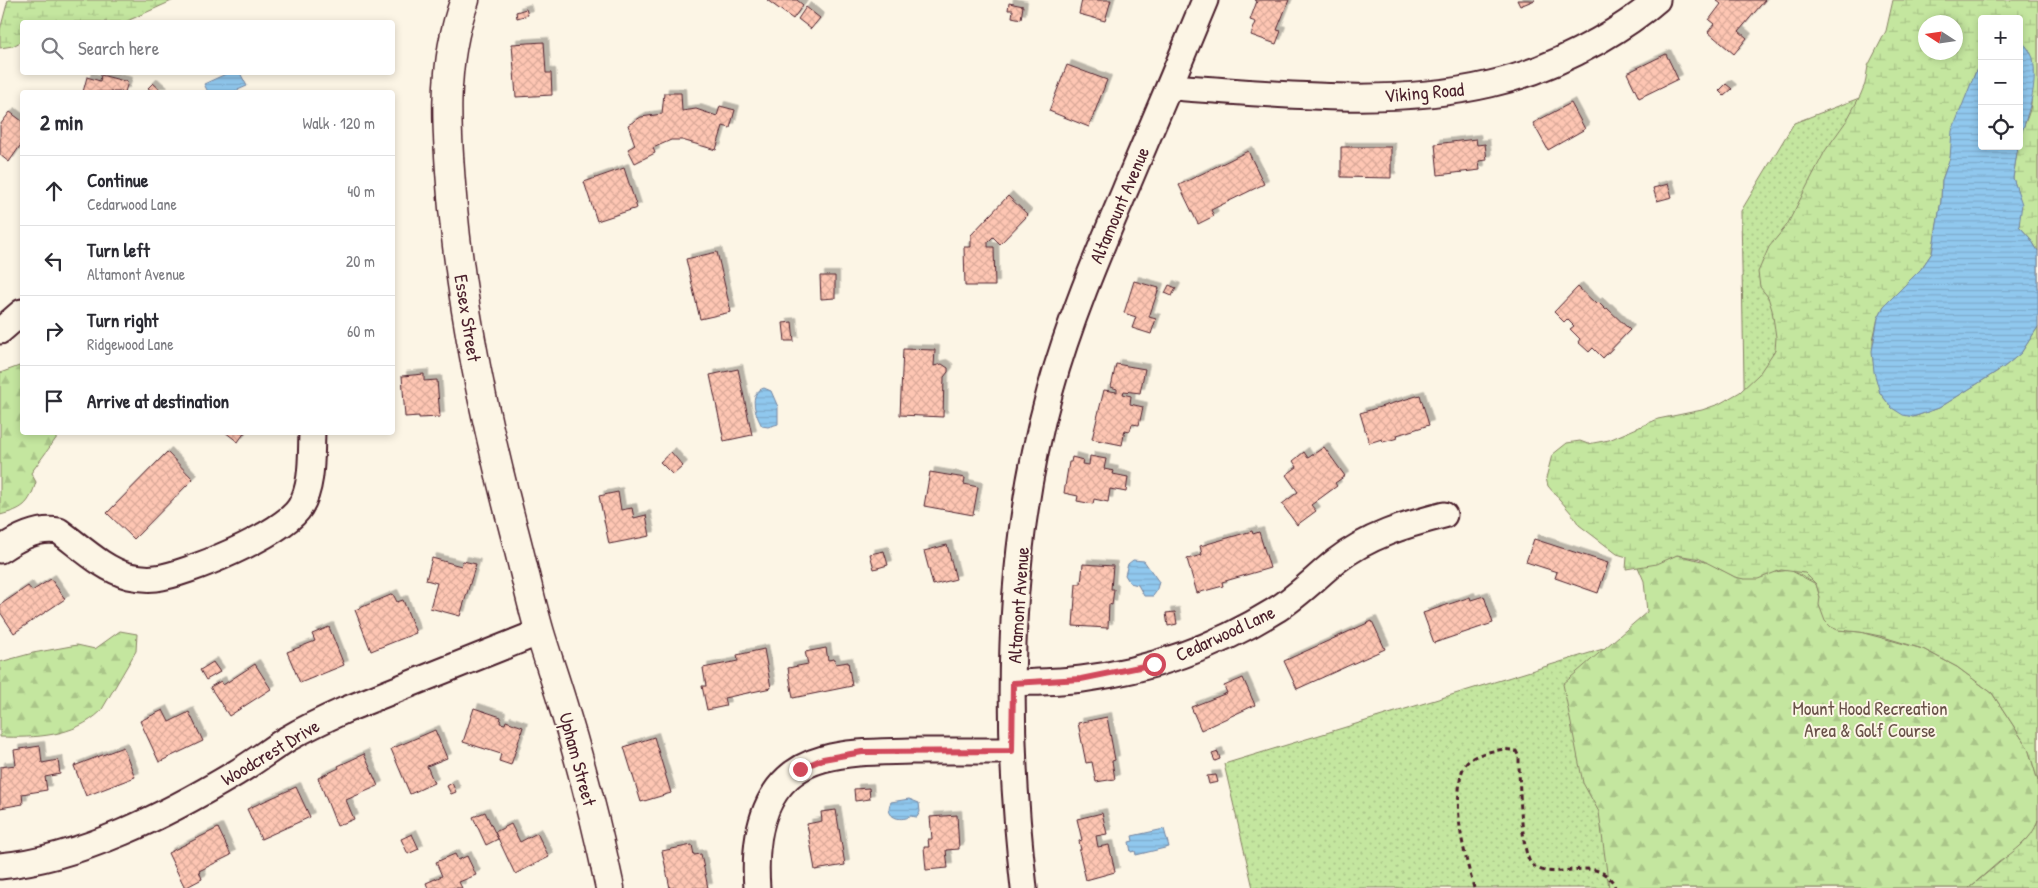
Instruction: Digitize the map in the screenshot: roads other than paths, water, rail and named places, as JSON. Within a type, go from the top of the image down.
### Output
[{"type":"main road","name":"Essex Street","points":[[465,0],[455,33],[448,80],[448,144],[456,241],[467,321],[482,402],[540,632]]},
{"type":"main road","name":"Upham Street","points":[[540,632],[563,703],[610,888]]},
{"type":"street","name":"Altamount Avenue","points":[[1044,414],[1057,367],[1094,264],[1205,0]]},
{"type":"street","name":"Viking Road","points":[[1170,87],[1278,94],[1365,96],[1462,90],[1525,74],[1570,56],[1614,32],[1641,14],[1657,0]]},
{"type":"street","points":[[0,331],[20,314]]},
{"type":"street","name":"Altamont Avenue","points":[[1024,888],[1012,751],[1013,683],[1021,546],[1030,483],[1044,414]]},
{"type":"street","points":[[0,550],[15,539],[50,529],[60,531],[109,569],[127,575],[156,578],[182,572],[250,544],[279,526],[300,508],[307,489],[312,435]]},
{"type":"street","name":"Cedarwood Lane","points":[[1013,683],[1081,679],[1105,675],[1154,664],[1191,652],[1246,628],[1274,611],[1298,594],[1337,561],[1373,538],[1397,528],[1444,515]]},
{"type":"street","name":"Woodcrest Drive","points":[[0,866],[27,863],[58,855],[117,834],[214,785],[316,723],[540,632]]},
{"type":"street","points":[[758,888],[756,860],[762,819],[781,785],[800,769],[823,759],[862,752],[1012,751]]},
{"type":"water","points":[[2023,43],[2031,53],[2034,69],[2033,90],[2023,129]]},
{"type":"water","points":[[1978,68],[1978,150],[2017,150],[2013,178],[2022,204],[2019,226],[2038,251],[2038,327],[2021,353],[2004,367],[1939,408],[1913,417],[1903,415],[1892,408],[1880,393],[1874,372],[1872,351],[1878,318],[1884,306],[1921,269],[1932,253],[1941,201],[1942,180],[1950,158],[1952,131]]},
{"type":"water","points":[[224,75],[241,75],[247,86],[238,90],[207,90],[204,84]]},
{"type":"water","points":[[764,388],[771,391],[778,407],[778,424],[768,427],[762,426],[754,405],[756,395]]},
{"type":"water","points":[[1133,560],[1144,561],[1159,582],[1153,596],[1144,596],[1138,585],[1130,583],[1125,575],[1128,564]]},
{"type":"water","points":[[909,799],[919,803],[920,812],[917,817],[909,816],[902,819],[894,817],[890,813],[889,806],[891,802]]},
{"type":"water","points":[[1164,829],[1169,847],[1136,855],[1135,851],[1131,852],[1129,842],[1133,841],[1132,836]]},
{"type":"park label","name":"Mount Hood Recreation Area & Golf Course","points":[[1870,719]]}]
